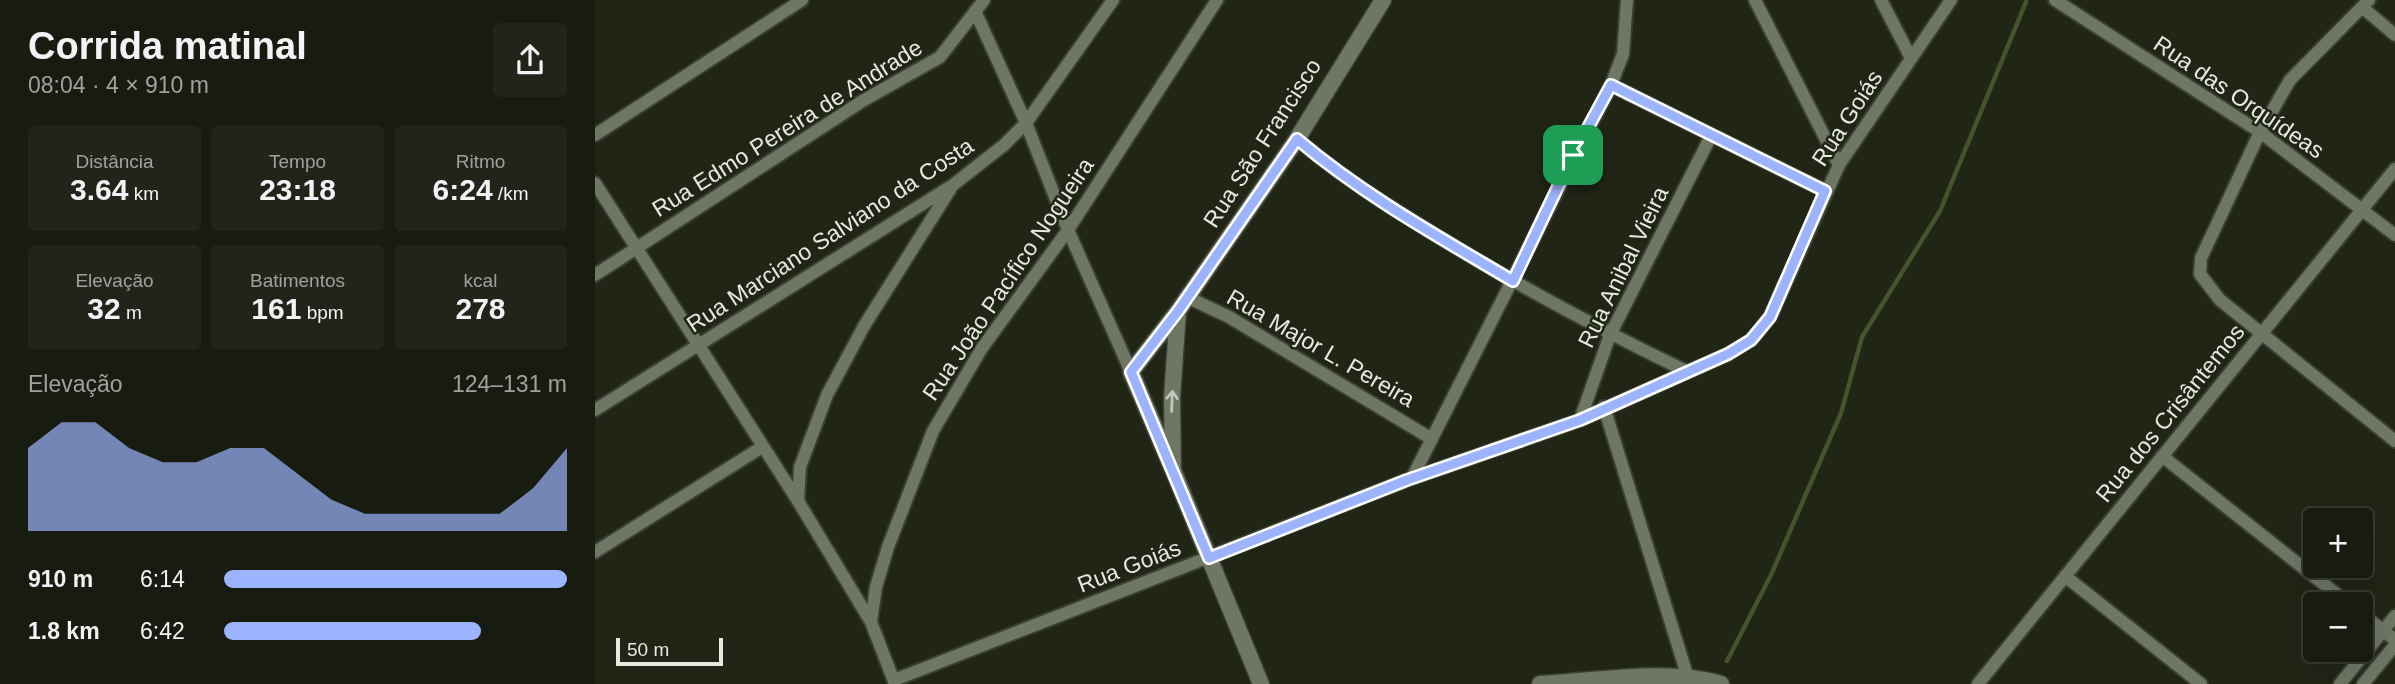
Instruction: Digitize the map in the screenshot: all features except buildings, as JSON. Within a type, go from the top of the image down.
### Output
[{"type":"street","points":[[595,135],[802,0]]},
{"type":"street","name":"Rua Edmo Pereira de Andrade","points":[[595,275],[864,100],[940,57],[984,0]]},
{"type":"street","name":"Rua Marciano Salviano da Costa","points":[[595,410],[953,185],[1004,145],[1026,123],[1113,0]]},
{"type":"street","name":"Rua João Pacífico Nogueira","points":[[895,682],[871,622],[876,587],[888,547],[933,432],[982,348],[1068,230],[1217,0]]},
{"type":"street","name":"Rua São Francisco","points":[[1131,372],[1183,304],[1297,139],[1383,0]]},
{"type":"street","points":[[1412,478],[1513,281],[1573,155],[1611,85],[1623,54],[1627,0]]},
{"type":"street","points":[[1755,0],[1839,164]]},
{"type":"street","points":[[1881,0],[1911,58]]},
{"type":"street","name":"Rua Goiás","points":[[895,682],[1412,478],[1580,420],[1604,407],[1689,372],[1751,340],[1770,317],[1839,164],[1951,0]]},
{"type":"street","name":"Rua das Orquídeas","points":[[2055,0],[2260,132],[2395,235]]},
{"type":"street","points":[[2395,35],[2365,4],[2290,80],[2260,132],[2201,258],[2200,274],[2220,300],[2395,442]]},
{"type":"street","points":[[975,11],[1026,123],[1068,230],[1174,470],[1261,684]]},
{"type":"street","points":[[1611,85],[1825,191]]},
{"type":"street","name":"Rua Anibal Vieira","points":[[1580,420],[1610,335],[1711,136]]},
{"type":"street","points":[[1297,139],[1329,166],[1376,198],[1513,281],[1610,335],[1689,372]]},
{"type":"street","name":"Rua dos Crisântemos","points":[[1978,684],[2395,169]]},
{"type":"street","points":[[595,183],[798,501],[871,622]]},
{"type":"street","points":[[798,501],[800,467],[827,395],[864,326],[953,185]]},
{"type":"street","points":[[1174,470],[1172,398],[1183,304]]},
{"type":"street","name":"Rua Major L. Pereira","points":[[1183,304],[1229,317],[1432,439]]},
{"type":"street","points":[[1604,407],[1688,678]]},
{"type":"street","points":[[595,552],[762,447]]},
{"type":"street","points":[[2162,456],[2334,592]]},
{"type":"street","points":[[2065,576],[2201,684]]},
{"type":"street","points":[[2340,684],[2395,616]]},
{"type":"street","points":[[2363,684],[2395,643],[2373,623]]},
{"type":"street","points":[[1539,684],[1688,678],[1721,684]]},
{"type":"waterway","points":[[1727,661],[1771,575],[1841,413],[1862,337],[1940,211],[2026,2]]},
{"type":"route","points":[[1611,85],[1825,191],[1770,317],[1751,340],[1728,354],[1580,420],[1407,480],[1209,558],[1131,372],[1178,311],[1297,139],[1329,166],[1376,198],[1513,281],[1573,155],[1611,85]]}]
